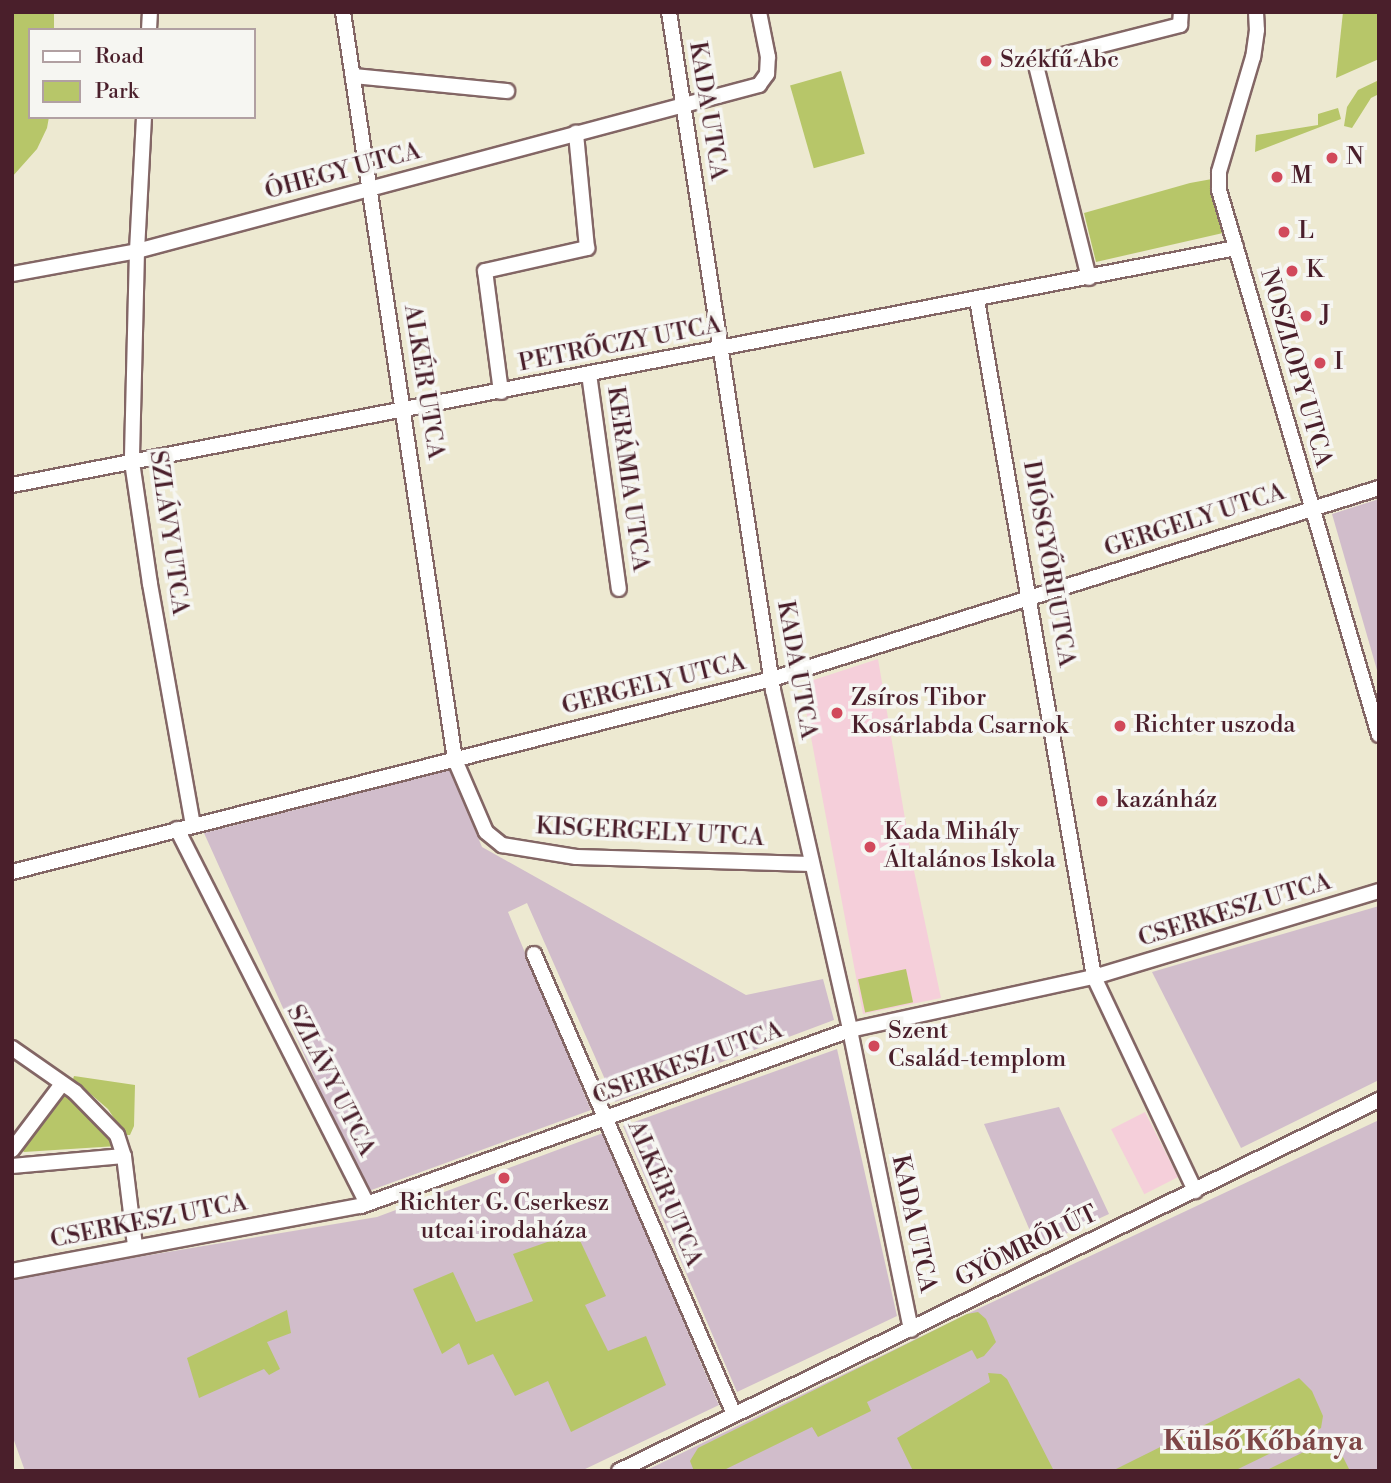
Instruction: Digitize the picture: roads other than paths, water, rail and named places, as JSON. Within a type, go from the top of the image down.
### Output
[{"type":"street","name":"ALKÉR UTCA","points":[[343,12],[456,760]]},
{"type":"street","name":"KADA UTCA","points":[[669,12],[772,679],[850,1030],[911,1329]]},
{"type":"street","name":"ÓHEGY UTCA","points":[[12,274],[137,251],[759,85],[767,74],[768,57],[759,12]]},
{"type":"street","points":[[1089,278],[1035,62],[1180,25],[1181,12]]},
{"type":"street","name":"NOSZLOPY UTCA","points":[[1256,12],[1253,57],[1219,173],[1219,190],[1379,736]]},
{"type":"street","points":[[353,76],[507,91]]},
{"type":"street","name":"SZLÁVY UTCA","points":[[144,119],[137,251],[132,462],[149,584],[193,825]]},
{"type":"street","points":[[501,392],[485,271],[587,248],[576,134]]},
{"type":"street","name":"PETRŐCZY UTCA","points":[[12,485],[1236,248]]},
{"type":"street","name":"DIÓSGYŐRI UTCA","points":[[977,300],[1031,597],[1094,977],[1195,1191]]},
{"type":"street","name":"KERÁMIA UTCA","points":[[589,374],[619,589]]},
{"type":"street","name":"GERGELY UTCA","points":[[12,872],[772,679],[1379,488]]},
{"type":"street","name":"KISGERGELY UTCA","points":[[456,760],[486,832],[502,845],[576,857],[812,864]]},
{"type":"street","name":"SZLÁVY UTCA","points":[[177,829],[367,1204]]},
{"type":"street","name":"CSERKESZ UTCA","points":[[12,1271],[367,1204],[850,1030],[1094,977],[1379,891]]},
{"type":"street","name":"ALKÉR UTCA","points":[[534,954],[734,1414]]},
{"type":"street","points":[[12,1048],[102,1116],[117,1135],[124,1156],[135,1246]]},
{"type":"street","points":[[12,1150],[62,1084]]},
{"type":"street","name":"GYÖMRŐI ÚT","points":[[619,1471],[1379,1100]]},
{"type":"street","points":[[12,1166],[124,1156]]},
{"type":"place","name":"Székfű Abc","points":[[986,61]]},
{"type":"place","name":"N","points":[[1332,158]]},
{"type":"place","name":"M","points":[[1277,177]]},
{"type":"place","name":"L","points":[[1284,232]]},
{"type":"place","name":"K","points":[[1292,271]]},
{"type":"place","name":"J","points":[[1306,316]]},
{"type":"place","name":"I","points":[[1320,363]]},
{"type":"place","name":"Zsíros Tibor Kosárlabda Csarnok","points":[[837,713]]},
{"type":"place","name":"Richter uszoda","points":[[1120,726]]},
{"type":"place","name":"kazánház","points":[[1102,801]]},
{"type":"place","name":"Kada Mihály Általános Iskola","points":[[870,847]]},
{"type":"place","name":"Szent Család-templom","points":[[874,1046]]},
{"type":"place","name":"Richter G. Cserkesz utcai irodaháza","points":[[504,1178]]},
{"type":"district","name":"Külső Kőbánya","points":[[1263,1442]]}]
